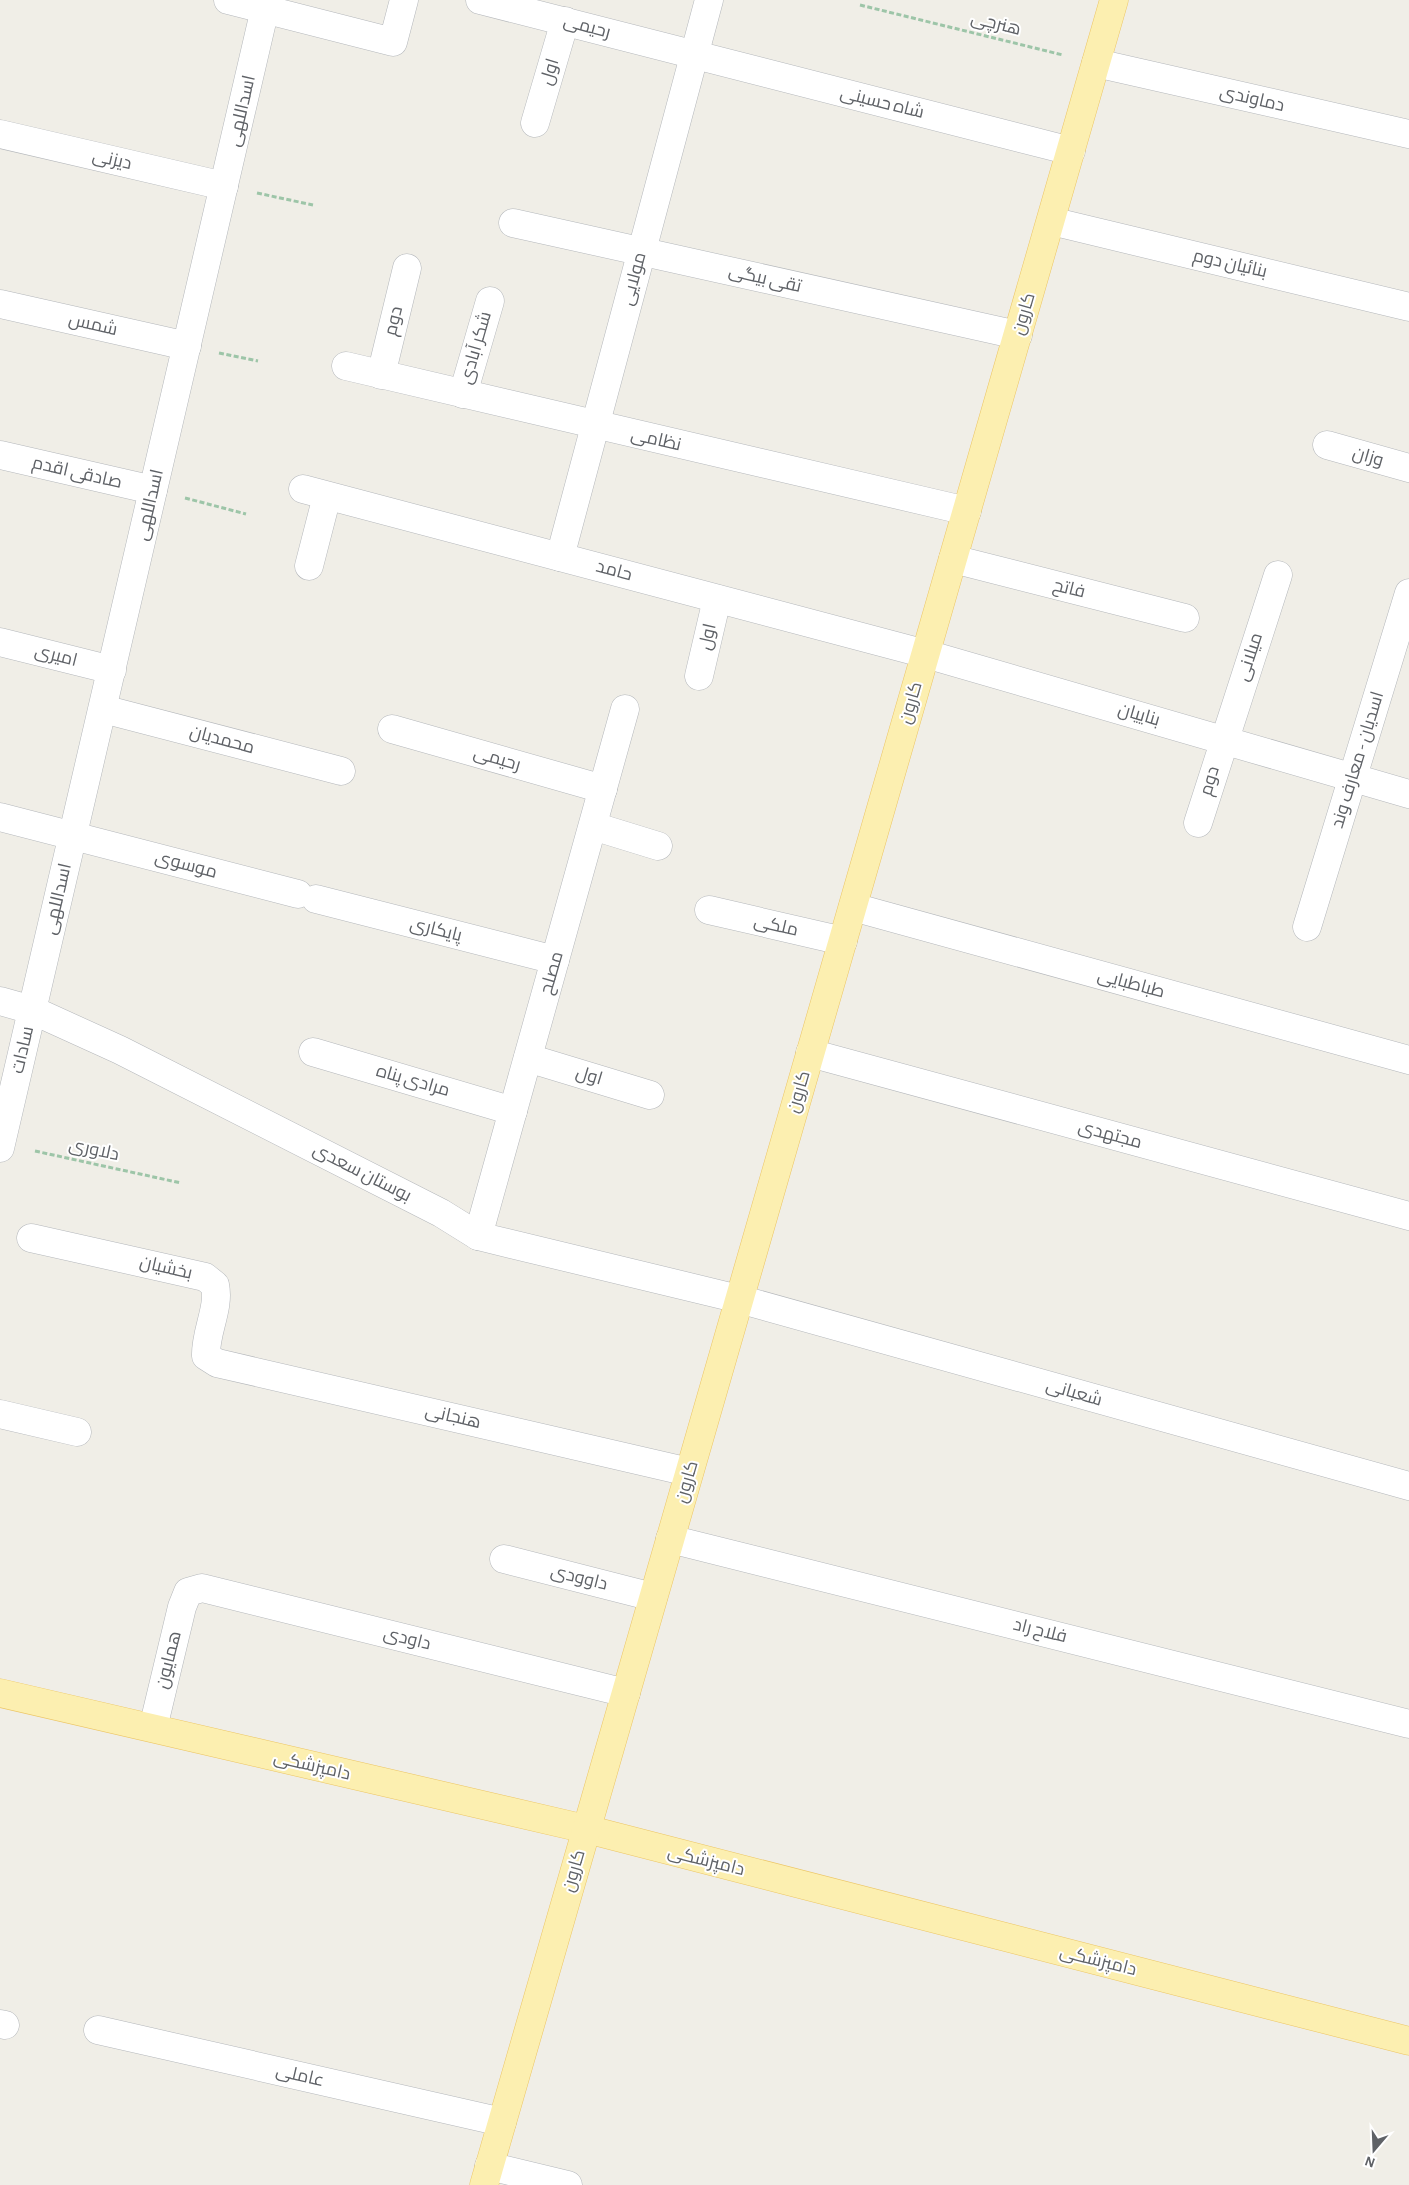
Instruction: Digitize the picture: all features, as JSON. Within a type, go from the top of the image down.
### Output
[{"type":"main road","name":"کارون","points":[[486,2175],[1114,0]]},
{"type":"main road","name":"دامپزشکی","points":[[1,1697],[153,1728],[586,1829],[1409,2041]]},
{"type":"street","points":[[228,0],[266,5],[393,42],[404,0]]},
{"type":"street","name":"مولایی","points":[[560,557],[709,0]]},
{"type":"street","name":"رحیمی","points":[[484,1],[694,55]]},
{"type":"street","name":"اسداللهی","points":[[32,1010],[266,5]]},
{"type":"street","name":"اول","points":[[535,123],[566,21]]},
{"type":"street","name":"شاه حسینی","points":[[694,55],[1071,152]]},
{"type":"street","name":"دماوندی","points":[[1096,63],[1409,134]]},
{"type":"street","name":"دیزنی","points":[[0,134],[224,186]]},
{"type":"street","name":"بنائیان دوم","points":[[1051,221],[1409,306]]},
{"type":"street","name":"تقی بیگی","points":[[513,223],[1018,335]]},
{"type":"street","name":"دوم","points":[[381,375],[407,268]]},
{"type":"street","name":"شکر آبادی","points":[[463,394],[490,301]]},
{"type":"street","name":"شمس","points":[[0,304],[187,346]]},
{"type":"street","name":"نظامی","points":[[346,366],[967,511]]},
{"type":"street","name":"وزان","points":[[1327,446],[1409,468]]},
{"type":"street","name":"صادقی اقدم","points":[[0,456],[153,490]]},
{"type":"street","name":"حامد","points":[[308,566],[314,492],[926,654]]},
{"type":"street","name":"فاتح","points":[[953,559],[1185,618]]},
{"type":"street","name":"میلانی","points":[[1223,740],[1278,575]]},
{"type":"street","name":"اسدیان - معارف وند","points":[[1308,928],[1409,593]]},
{"type":"street","name":"اول","points":[[700,676],[717,599]]},
{"type":"street","name":"امیری","points":[[0,642],[112,670]]},
{"type":"street","name":"بناییان","points":[[926,654],[1409,794]]},
{"type":"street","name":"محمدیان","points":[[103,709],[341,771]]},
{"type":"street","name":"مصلح","points":[[478,1236],[625,709]]},
{"type":"street","name":"رحیمی","points":[[392,729],[603,789]]},
{"type":"street","name":"دوم","points":[[1198,823],[1223,740]]},
{"type":"street","name":"موسوی","points":[[0,817],[307,897]]},
{"type":"street","points":[[593,826],[658,846]]},
{"type":"street","name":"پایکاری","points":[[307,897],[555,960]]},
{"type":"street","name":"طباطبایی","points":[[852,908],[1409,1060]]},
{"type":"street","name":"ملکی","points":[[709,910],[843,941]]},
{"type":"street","name":"بوستان سعدی","points":[[0,1001],[32,1010],[138,1059],[441,1213],[478,1236],[739,1299]]},
{"type":"street","name":"سادات","points":[[1,1146],[32,1010]]},
{"type":"street","name":"مرادی پناه","points":[[314,1052],[513,1110]]},
{"type":"street","name":"مجتهدی","points":[[810,1053],[1409,1216]]},
{"type":"street","name":"اول","points":[[528,1058],[650,1095]]},
{"type":"street","name":"بخشیان","points":[[30,1238],[205,1277],[215,1285],[217,1294],[206,1344],[206,1356],[217,1363]]},
{"type":"street","name":"شعبانی","points":[[739,1299],[1409,1486]]},
{"type":"street","name":"هنجانی","points":[[217,1363],[690,1472]]},
{"type":"street","points":[[0,1414],[77,1432]]},
{"type":"street","name":"فلاح راد","points":[[670,1538],[1409,1724]]},
{"type":"street","name":"داوودی","points":[[504,1559],[653,1597]]},
{"type":"street","name":"داودی","points":[[188,1592],[202,1588],[626,1693]]},
{"type":"street","name":"همایون","points":[[153,1728],[182,1607],[188,1592]]},
{"type":"street","name":"عاملی","points":[[98,2030],[502,2122]]},
{"type":"street","points":[[486,2175],[568,2185]]},
{"type":"path","name":"هنرچی","points":[[860,5],[1096,63]]},
{"type":"path","points":[[224,186],[313,205]]},
{"type":"path","points":[[153,490],[246,514]]},
{"type":"path","name":"دلاوری","points":[[1,1146],[181,1183]]}]
